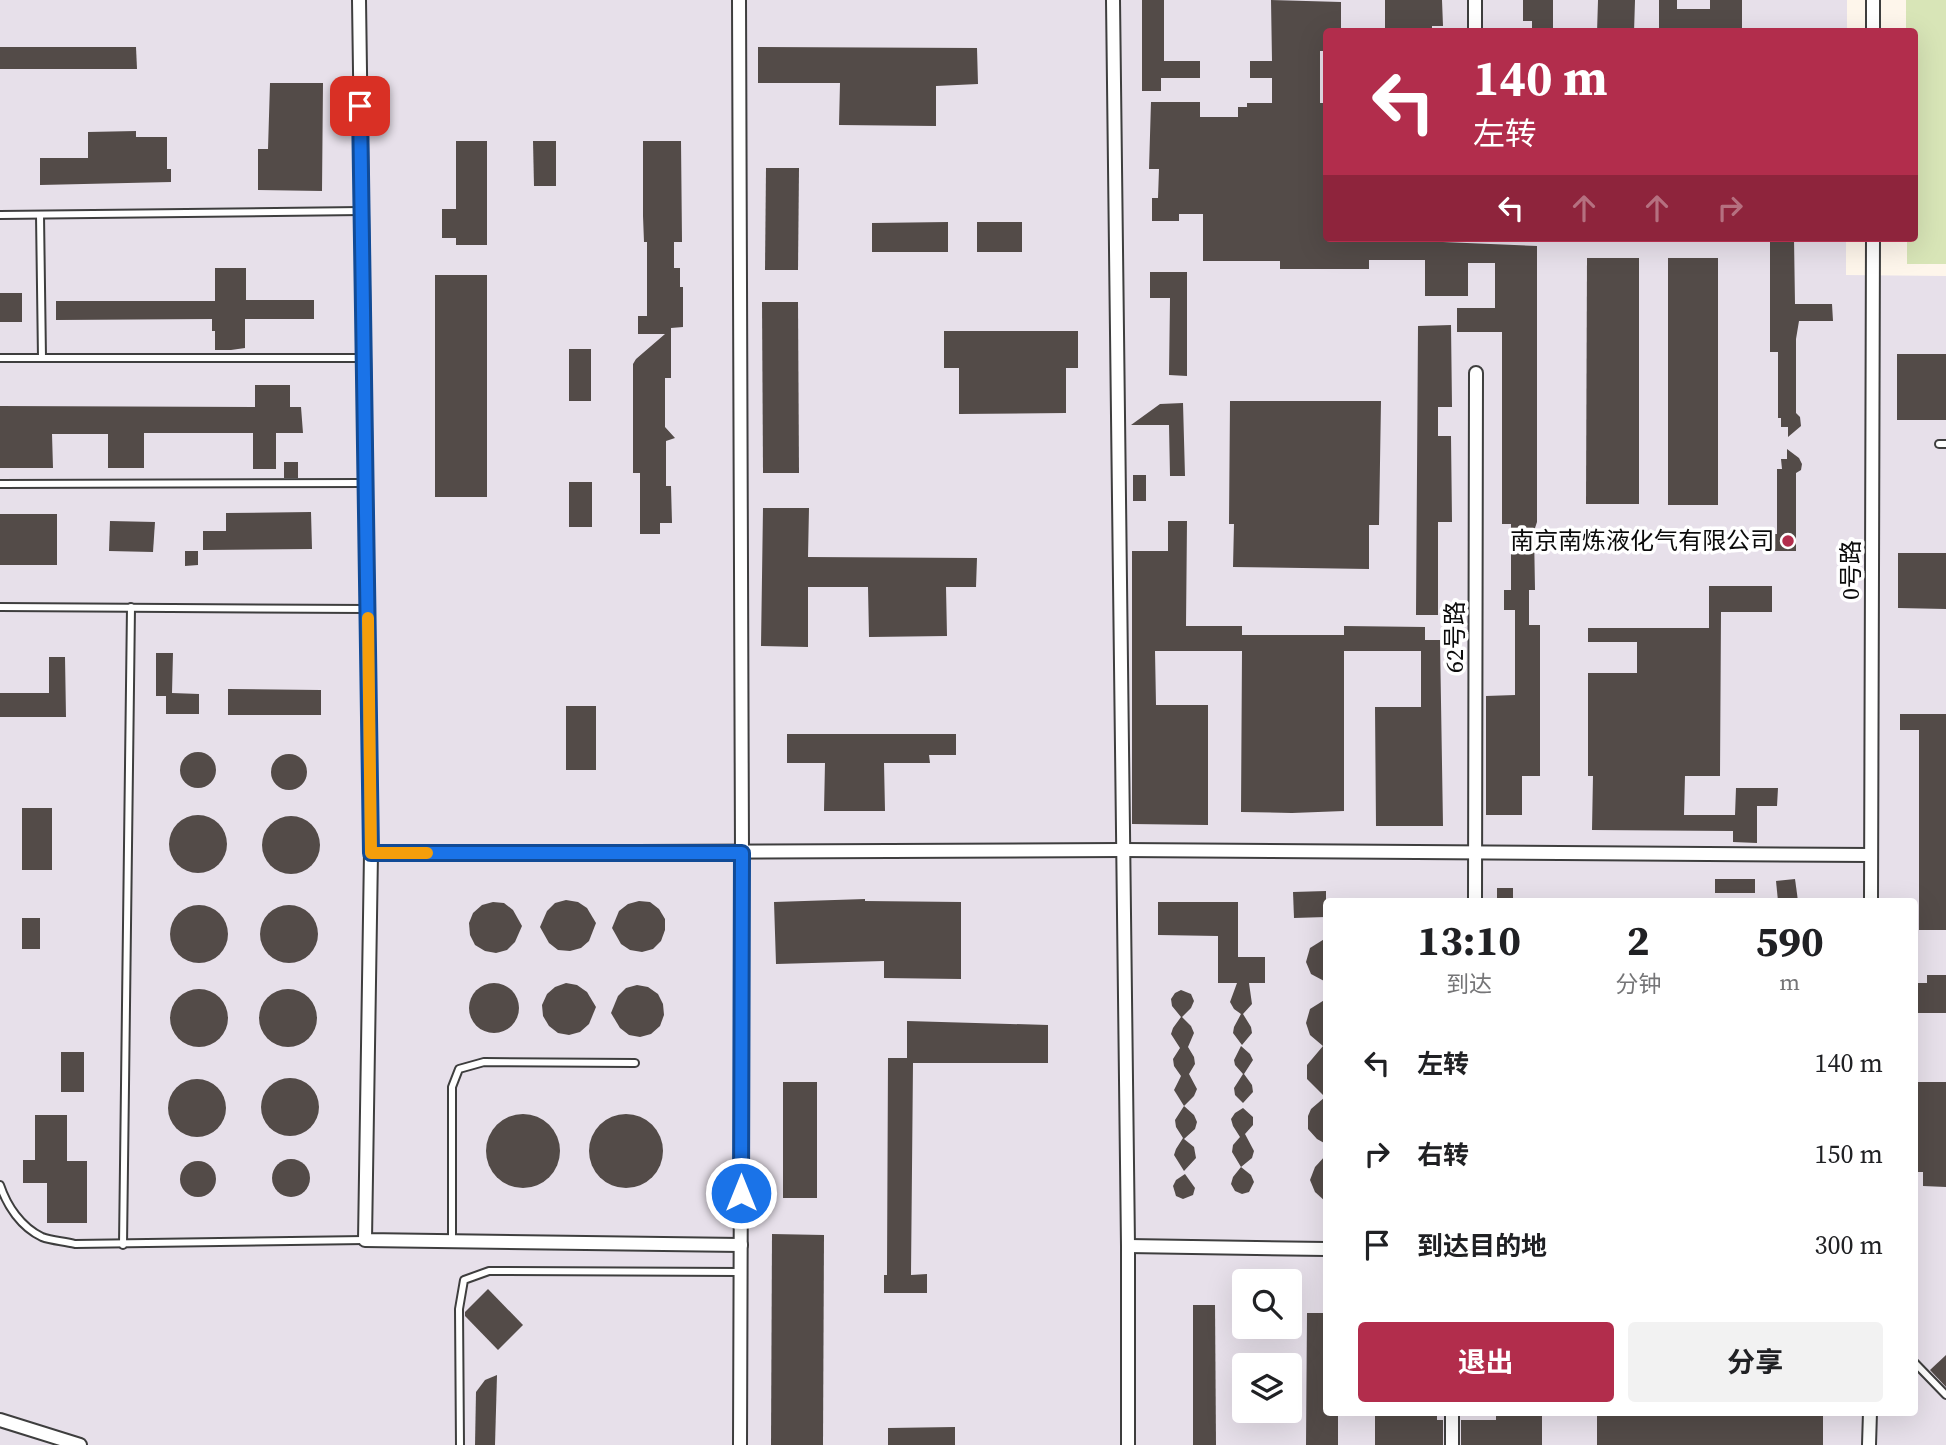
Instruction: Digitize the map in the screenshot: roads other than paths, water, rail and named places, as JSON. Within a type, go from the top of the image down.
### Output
[{"type":"street","points":[[359,0],[371,853],[365,1240],[741,1245]]},
{"type":"street","points":[[739,0],[742,853],[740,1445]]},
{"type":"street","points":[[1114,0],[1128,1445]]},
{"type":"street","points":[[1475,0],[1475,28]]},
{"type":"street","points":[[1873,0],[1873,28]]},
{"type":"street","name":"0号路","points":[[1871,898],[1873,242]]},
{"type":"street","name":"62号路","points":[[1475,898],[1476,373]]},
{"type":"street","points":[[371,853],[1124,850],[1871,855]]},
{"type":"street","points":[[1128,1246],[1323,1249]]},
{"type":"street","points":[[1452,1416],[1452,1445]]},
{"type":"street","points":[[1869,1445],[1870,1416]]},
{"type":"street","points":[[0,1420],[80,1445]]},
{"type":"lane","points":[[0,215],[362,211]]},
{"type":"lane","points":[[40,215],[42,358]]},
{"type":"lane","points":[[0,358],[364,358]]},
{"type":"lane","points":[[0,484],[366,483]]},
{"type":"lane","points":[[0,607],[368,608]]},
{"type":"lane","points":[[123,1245],[131,607]]},
{"type":"lane","points":[[452,1241],[452,1087],[459,1069],[484,1062],[635,1063]]},
{"type":"lane","points":[[0,1185],[21,1223],[42,1237],[75,1244],[365,1240]]},
{"type":"lane","points":[[460,1445],[459,1309],[464,1280],[489,1271],[741,1272]]},
{"type":"lane","points":[[1918,1366],[1946,1395]]},
{"type":"place","name":"南京南炼液化气有限公司","points":[[1788,541]]}]
